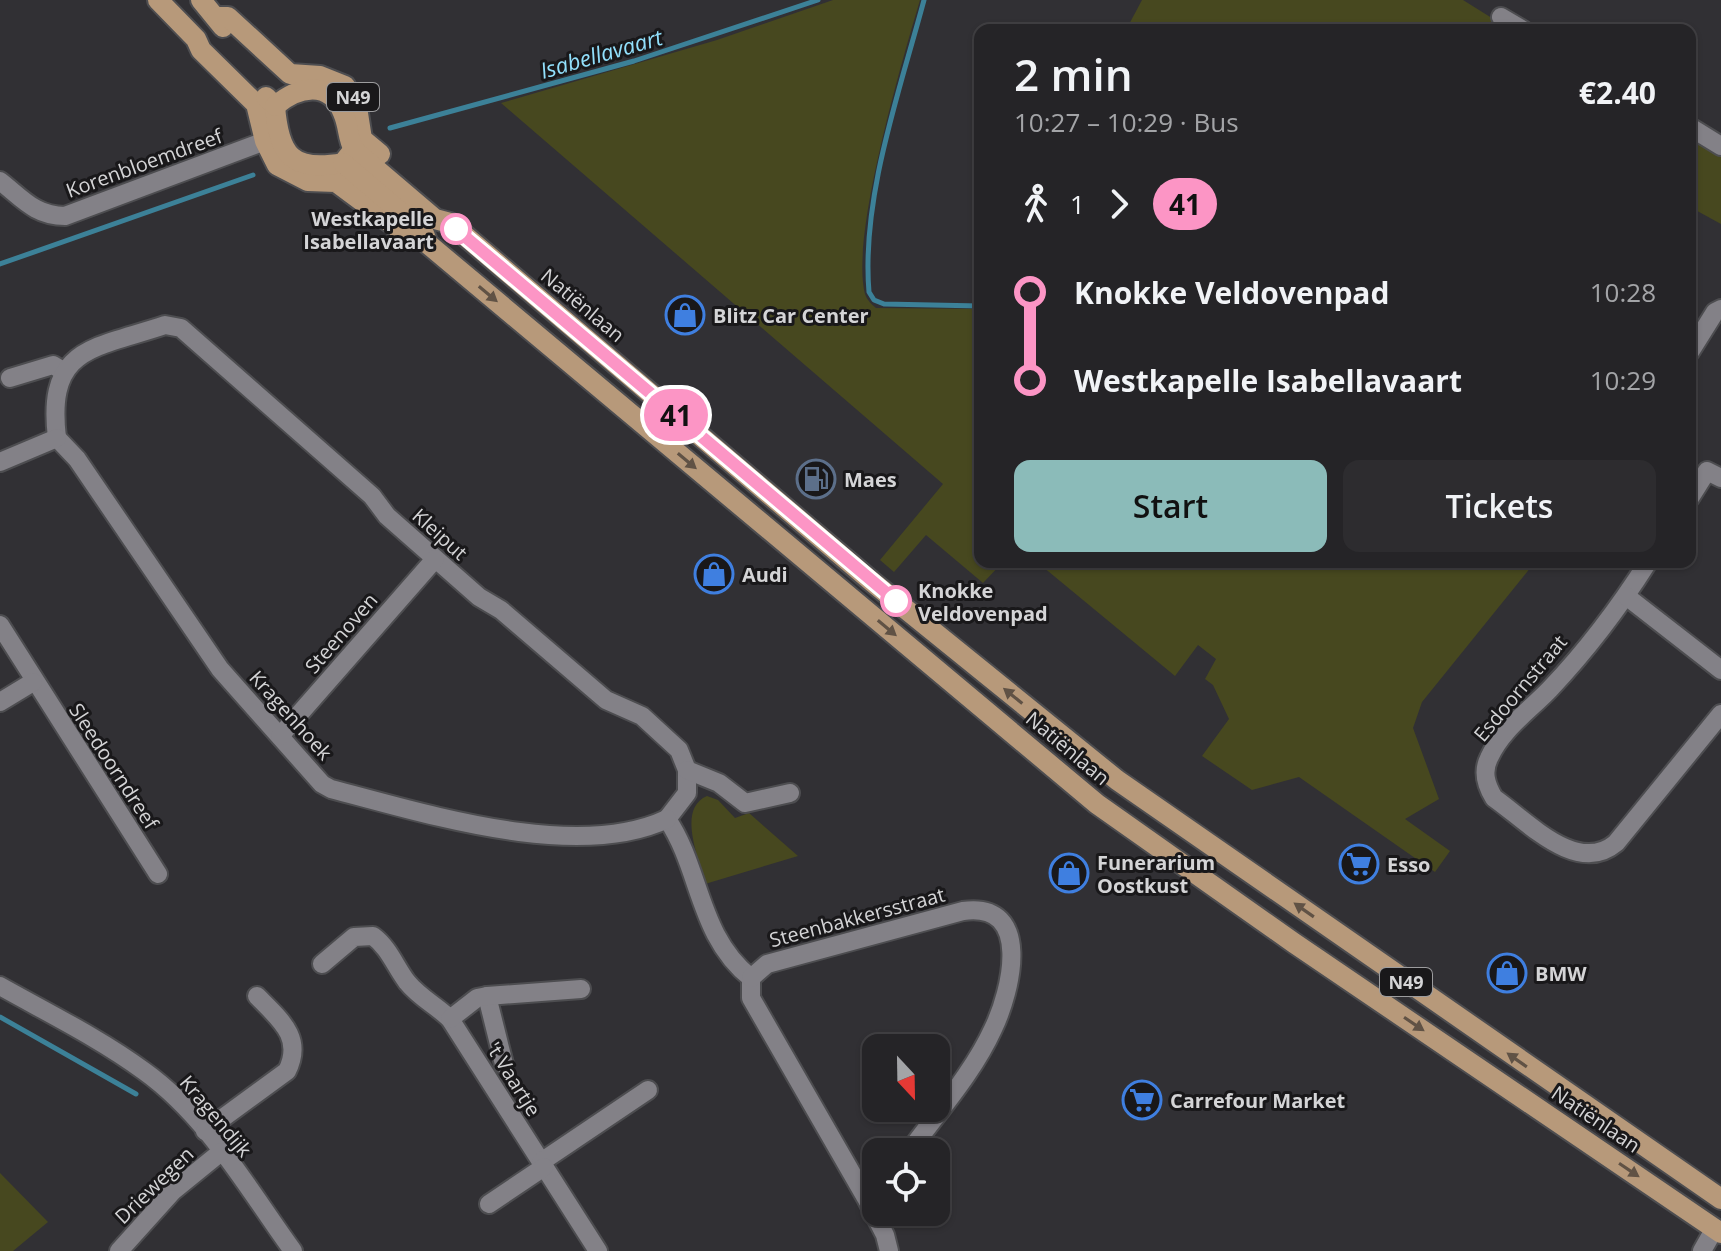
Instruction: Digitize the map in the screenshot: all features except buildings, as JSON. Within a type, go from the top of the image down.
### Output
[{"type":"main road","name":"Natiënlaan","points":[[158,0],[196,39],[201,50],[256,104],[272,158],[284,171],[308,181],[336,182],[415,241],[428,244],[1097,804],[1294,943],[1718,1231]]},
{"type":"main road","name":"N49","points":[[201,0],[283,99],[310,89],[329,94],[342,110],[347,138],[353,150]]},
{"type":"main road","name":"N49","points":[[217,17],[228,17],[290,74],[320,76],[345,86],[357,107],[353,150]]},
{"type":"main road","name":"Natiënlaan","points":[[196,39],[210,43],[283,99]]},
{"type":"main road","points":[[283,99],[277,132],[284,150],[293,159],[320,167],[353,150]]},
{"type":"main road","name":"Natiënlaan","points":[[353,150],[445,211],[450,223],[871,581],[1117,780],[1721,1199]]},
{"type":"main road","name":"Natiënlaan","points":[[353,150],[423,231],[428,244]]},
{"type":"street","points":[[1501,17],[1513,24]]},
{"type":"street","points":[[1696,131],[1721,146]]},
{"type":"street","name":"Korenbloemdreef","points":[[0,181],[32,209],[49,216],[65,216],[265,141]]},
{"type":"street","points":[[1696,342],[1715,312],[1721,309]]},
{"type":"street","name":"Kleiput","points":[[63,371],[86,352],[165,325],[181,328],[372,496],[387,516],[435,559],[606,700],[642,716],[679,750],[687,770]]},
{"type":"street","points":[[0,462],[57,438],[54,418],[63,371],[53,365],[10,378]]},
{"type":"street","name":"Kragenhoek","points":[[57,438],[77,459],[220,669],[331,789],[463,823],[515,831],[617,836],[667,819]]},
{"type":"street","points":[[1696,464],[1714,475],[1696,492]]},
{"type":"street","name":"Steenoven","points":[[280,736],[435,559]]},
{"type":"street","name":"Esdoornstraat","points":[[1644,568],[1626,596],[1550,688],[1497,744],[1485,768],[1485,779],[1494,798],[1568,850],[1585,856],[1598,854],[1616,843],[1721,714]]},
{"type":"street","points":[[1626,596],[1721,670]]},
{"type":"street","name":"Sleedoorndreef","points":[[0,625],[33,682],[158,874]]},
{"type":"street","points":[[0,702],[33,682]]},
{"type":"street","points":[[790,793],[745,803],[719,783],[687,770],[687,793],[667,819],[677,833],[695,889],[717,937],[733,964],[751,978],[751,998],[862,1180]]},
{"type":"street","name":"Steenbakkersstraat","points":[[751,978],[767,964],[963,911],[985,912],[1005,925],[1012,939],[1013,955],[993,1031],[919,1138]]},
{"type":"street","name":"'t Vaartje","points":[[322,964],[354,937],[373,936],[383,943],[408,982],[432,1008],[450,1019],[598,1251]]},
{"type":"street","name":"Kragendijk","points":[[0,986],[145,1071],[205,1131],[293,1251]]},
{"type":"street","points":[[450,1019],[477,998],[581,989]]},
{"type":"street","points":[[205,1131],[287,1071],[293,1060],[294,1042],[289,1031],[257,996]]},
{"type":"street","name":"'t Vaartje","points":[[487,996],[504,1064]]},
{"type":"street","points":[[489,1204],[648,1090]]},
{"type":"street","name":"Driewegen","points":[[119,1251],[173,1191],[221,1152]]},
{"type":"street","points":[[882,1226],[889,1251]]},
{"type":"street","points":[[1702,1251],[1718,1231]]},
{"type":"shaded area","points":[[833,0],[920,0],[880,149],[871,192],[862,268],[865,294],[876,308],[974,309],[974,568],[997,568],[983,583],[926,535],[894,572],[880,560],[943,484],[501,103],[717,40]]},
{"type":"shaded area","points":[[1142,0],[1463,0],[1501,24],[1129,24]]},
{"type":"shaded area","points":[[1696,138],[1721,153],[1721,224],[1696,210]]},
{"type":"shaded area","points":[[1044,568],[1530,568],[1422,702],[1413,728],[1439,799],[1405,819],[1450,851],[1435,872],[1299,777],[1252,790],[1202,756],[1229,719],[1213,685],[1205,679],[1216,659],[1198,645],[1175,676]]},
{"type":"shaded area","points":[[707,796],[718,800],[735,818],[749,813],[798,856],[705,884],[691,823],[698,803]]},
{"type":"shaded area","points":[[0,1173],[48,1222],[13,1251],[0,1251]]},
{"type":"waterway","name":"Isabellavaart","points":[[390,128],[634,61],[818,0]]},
{"type":"waterway","points":[[924,0],[884,144],[871,219],[869,292],[874,300],[884,304],[974,306]]},
{"type":"waterway","name":"Isabellavaart","points":[[0,264],[253,175]]},
{"type":"waterway","points":[[0,1017],[136,1094]]},
{"type":"bus line","name":"41","points":[[456,229],[896,601]]},
{"type":"place","name":"Westkapelle Isabellavaart","points":[[456,229]]},
{"type":"place","name":"Blitz Car Center","points":[[685,315]]},
{"type":"place","name":"Maes","points":[[816,479]]},
{"type":"place","name":"Audi","points":[[714,574]]},
{"type":"place","name":"Knokke Veldovenpad","points":[[896,601]]},
{"type":"place","name":"Esso","points":[[1359,864]]},
{"type":"place","name":"Funerarium Oostkust","points":[[1069,873]]},
{"type":"place","name":"BMW","points":[[1507,973]]},
{"type":"place","name":"Carrefour Market","points":[[1142,1100]]}]
